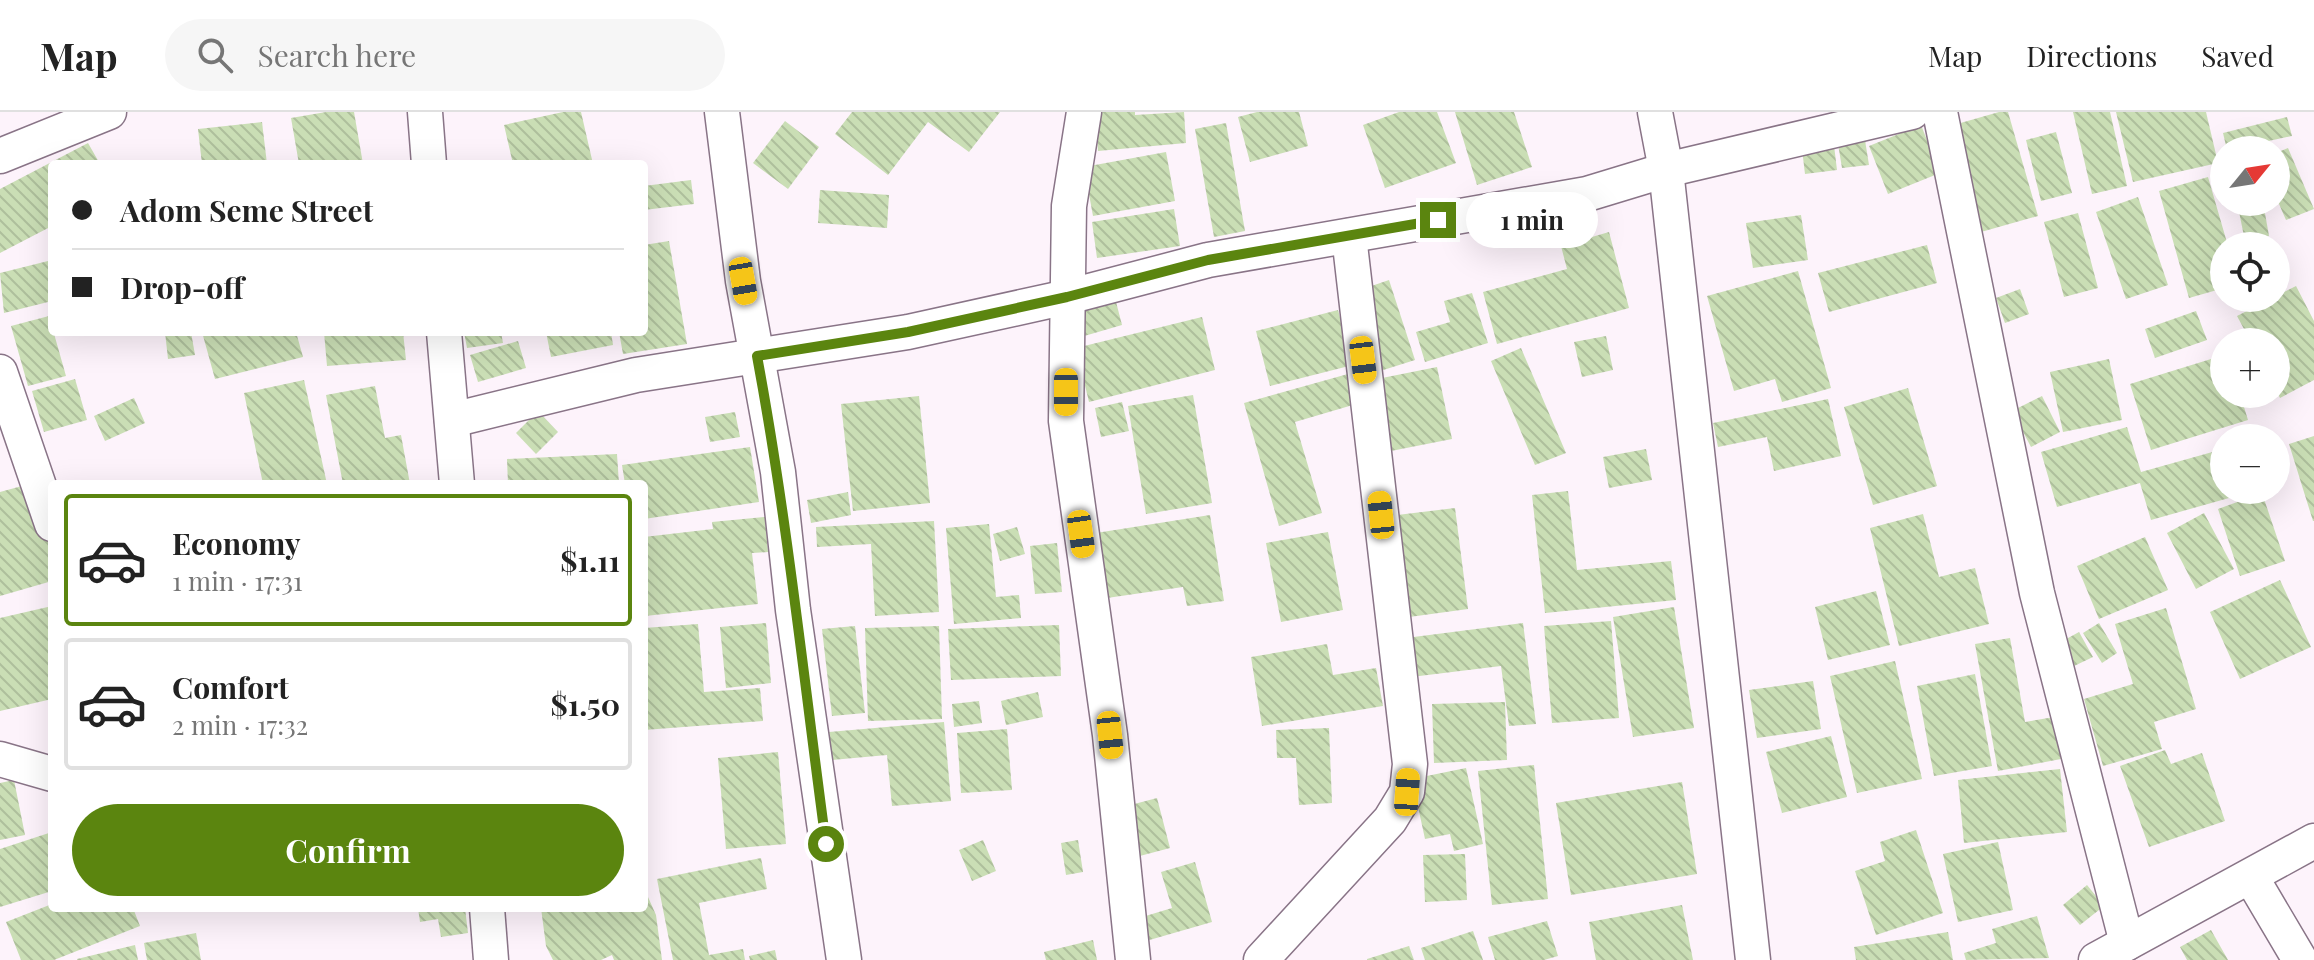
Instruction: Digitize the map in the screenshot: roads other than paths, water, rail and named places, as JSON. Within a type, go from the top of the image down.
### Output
[{"type":"street","points":[[0,156],[109,112]]},
{"type":"street","points":[[425,112],[429,160]]},
{"type":"street","points":[[722,112],[757,356],[778,472],[793,610],[844,960]]},
{"type":"street","points":[[1084,112],[1069,206],[1066,421],[1110,735],[1133,960]]},
{"type":"street","points":[[1655,112],[1666,170],[1753,960]]},
{"type":"street","points":[[452,420],[636,375],[908,332],[1067,297],[1208,260],[1587,194],[1666,170],[1912,112]]},
{"type":"street","points":[[1940,112],[2037,593],[2127,943]]},
{"type":"street","points":[[1261,960],[1368,846],[1407,792],[1410,764],[1349,236]]},
{"type":"street","points":[[444,336],[457,480]]},
{"type":"street","points":[[0,372],[48,512]]},
{"type":"street","points":[[0,759],[48,773]]},
{"type":"street","points":[[2096,960],[2314,841]]},
{"type":"street","points":[[2251,877],[2300,960]]},
{"type":"street","points":[[487,912],[491,960]]}]
